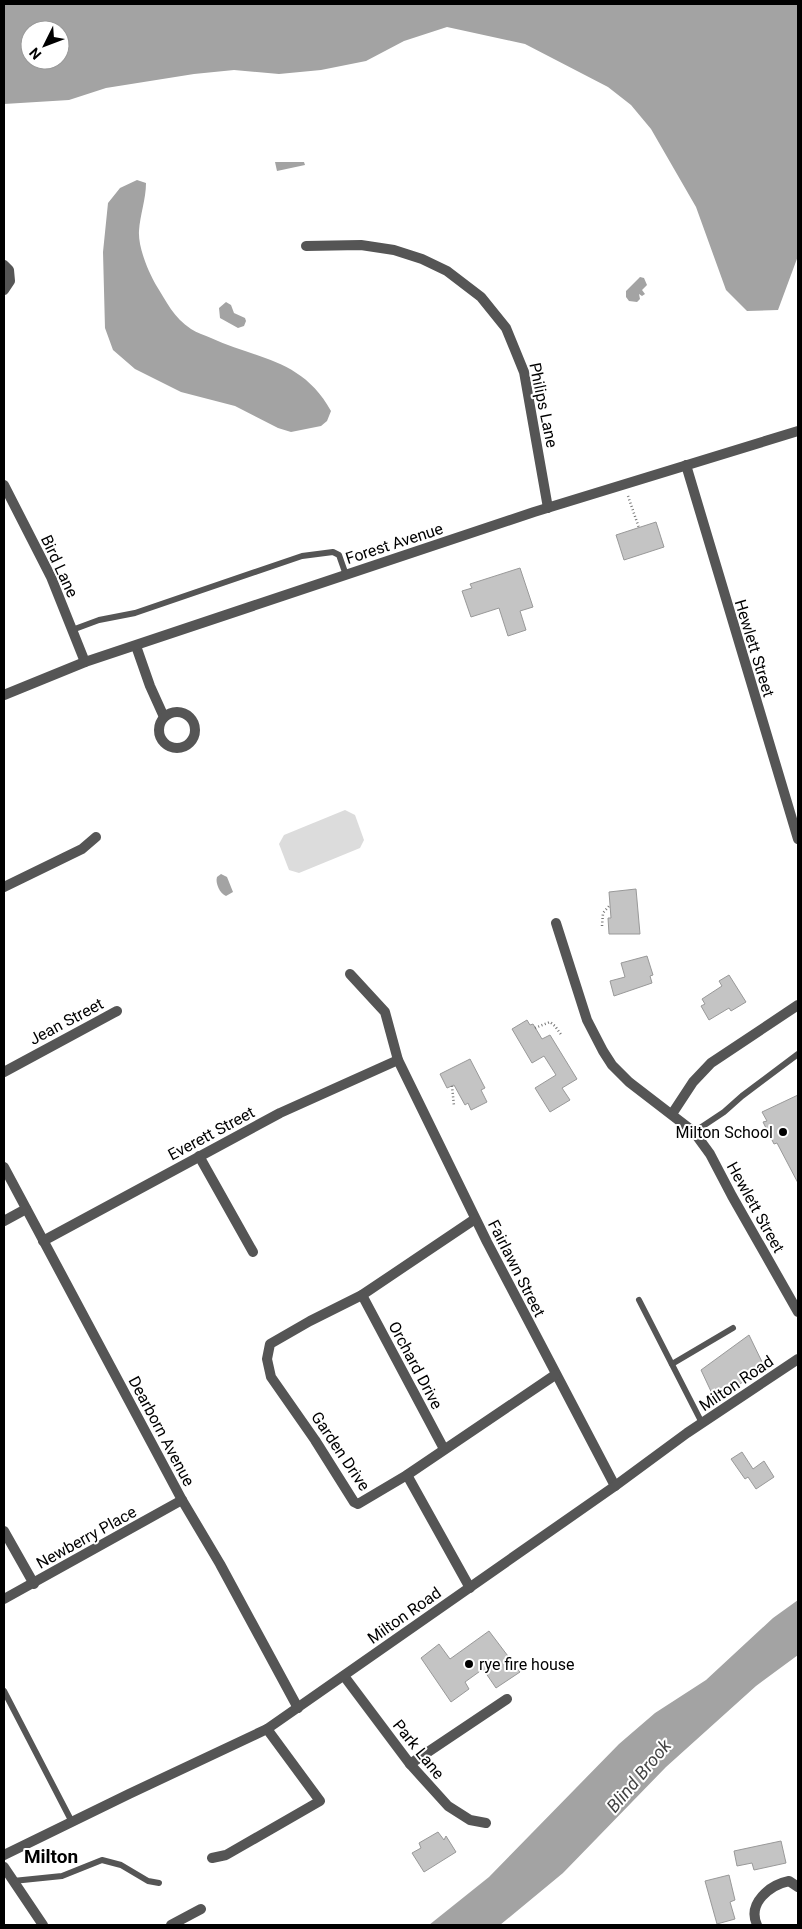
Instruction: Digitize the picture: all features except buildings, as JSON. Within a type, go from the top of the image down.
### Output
[{"type":"street","name":"Philips Lane","points":[[306,246],[361,245],[394,250],[422,259],[447,271],[481,297],[506,328],[524,372],[548,508]]},
{"type":"street","points":[[4,265],[9,270],[10,281],[4,290]]},
{"type":"street","name":"Forest Avenue","points":[[4,695],[85,662],[548,508],[798,432]]},
{"type":"street","name":"Hewlett Street","points":[[686,465],[798,839]]},
{"type":"street","name":"Bird Lane","points":[[4,485],[51,577],[85,662]]},
{"type":"street","points":[[136,646],[150,686],[164,717]]},
{"type":"street","points":[[4,887],[82,849],[96,837]]},
{"type":"street","name":"Hewlett Street","points":[[556,923],[587,1020],[603,1051],[612,1065],[629,1082],[694,1132],[710,1154],[798,1312]]},
{"type":"street","name":"Fairlawn Street","points":[[350,974],[385,1012],[398,1060],[555,1375],[615,1486]]},
{"type":"street","points":[[672,1114],[693,1082],[711,1063],[798,1005]]},
{"type":"street","name":"Jean Street","points":[[4,1072],[117,1011]]},
{"type":"street","name":"Everett Street","points":[[43,1241],[280,1112],[398,1060]]},
{"type":"street","points":[[199,1156],[253,1252]]},
{"type":"street","name":"Dearborn Avenue","points":[[4,1167],[182,1500],[220,1564],[298,1708]]},
{"type":"street","points":[[4,1221],[26,1209]]},
{"type":"street","points":[[362,1295],[476,1219]]},
{"type":"street","name":"Garden Drive","points":[[362,1295],[270,1344],[267,1359],[271,1377],[315,1440],[354,1502],[358,1504],[407,1475],[555,1375]]},
{"type":"street","name":"Orchard Drive","points":[[362,1295],[444,1449]]},
{"type":"street","name":"Milton Road","points":[[4,1855],[267,1730],[702,1423],[798,1359]]},
{"type":"street","points":[[407,1475],[470,1588]]},
{"type":"street","name":"Newberry Place","points":[[4,1600],[182,1500]]},
{"type":"street","points":[[4,1531],[34,1584]]},
{"type":"street","name":"Park Lane","points":[[344,1676],[410,1764],[448,1806],[470,1820],[486,1822]]},
{"type":"street","points":[[410,1764],[507,1699]]},
{"type":"street","points":[[212,1858],[226,1855],[320,1801],[267,1730]]},
{"type":"street","points":[[4,1867],[43,1925]]},
{"type":"street","points":[[757,1925],[754,1908],[757,1901],[778,1884],[789,1881],[798,1887]]},
{"type":"street","points":[[171,1925],[201,1909]]},
{"type":"lane","points":[[72,630],[99,620],[135,613],[302,556],[333,552],[339,556],[346,575]]},
{"type":"lane","points":[[694,1132],[724,1112],[798,1054]]},
{"type":"lane","points":[[639,1300],[702,1423]]},
{"type":"lane","points":[[672,1364],[733,1328]]},
{"type":"lane","points":[[4,1691],[72,1822]]},
{"type":"lane","points":[[13,1881],[62,1876],[102,1860],[121,1865],[148,1881],[159,1883]]},
{"type":"path","points":[[624,484],[639,528]]},
{"type":"path","points":[[602,926],[603,913],[610,905]]},
{"type":"path","points":[[536,1028],[550,1022],[562,1036]]},
{"type":"path","points":[[452,1086],[454,1106]]},
{"type":"shaded area","points":[[345,810],[355,815],[364,840],[360,848],[299,873],[289,870],[279,844],[284,835]]},
{"type":"water","points":[[4,4],[798,4],[798,256],[778,310],[747,311],[726,290],[696,207],[651,129],[631,105],[608,87],[525,44],[447,27],[404,41],[366,61],[321,70],[279,74],[234,70],[194,74],[106,88],[69,100],[4,104]]},
{"type":"water","points":[[275,162],[304,162],[305,165],[277,171]]},
{"type":"water","points":[[137,180],[146,183],[139,231],[142,251],[153,279],[171,309],[185,325],[193,330],[278,363],[307,381],[331,411],[327,421],[321,426],[291,432],[278,428],[235,406],[181,392],[135,369],[113,350],[105,328],[103,252],[108,203],[120,188]]},
{"type":"water","points":[[640,277],[644,278],[647,285],[642,290],[645,294],[642,296],[639,294],[640,299],[637,302],[629,301],[626,297],[626,291]]},
{"type":"water","points":[[226,302],[231,305],[234,313],[245,318],[244,326],[238,328],[220,318],[219,308]]},
{"type":"water","points":[[221,874],[227,877],[233,892],[226,896],[217,885],[217,877]]},
{"type":"water","name":"Blind Brook","points":[[798,1600],[798,1655],[756,1686],[666,1767],[563,1873],[500,1925],[429,1925],[489,1877],[619,1744],[655,1713],[706,1680],[773,1618]]},
{"type":"place","name":"Milton School","points":[[783,1132]]},
{"type":"place","name":"rye fire house","points":[[469,1664]]},
{"type":"district","name":"Milton","points":[[51,1856]]}]
